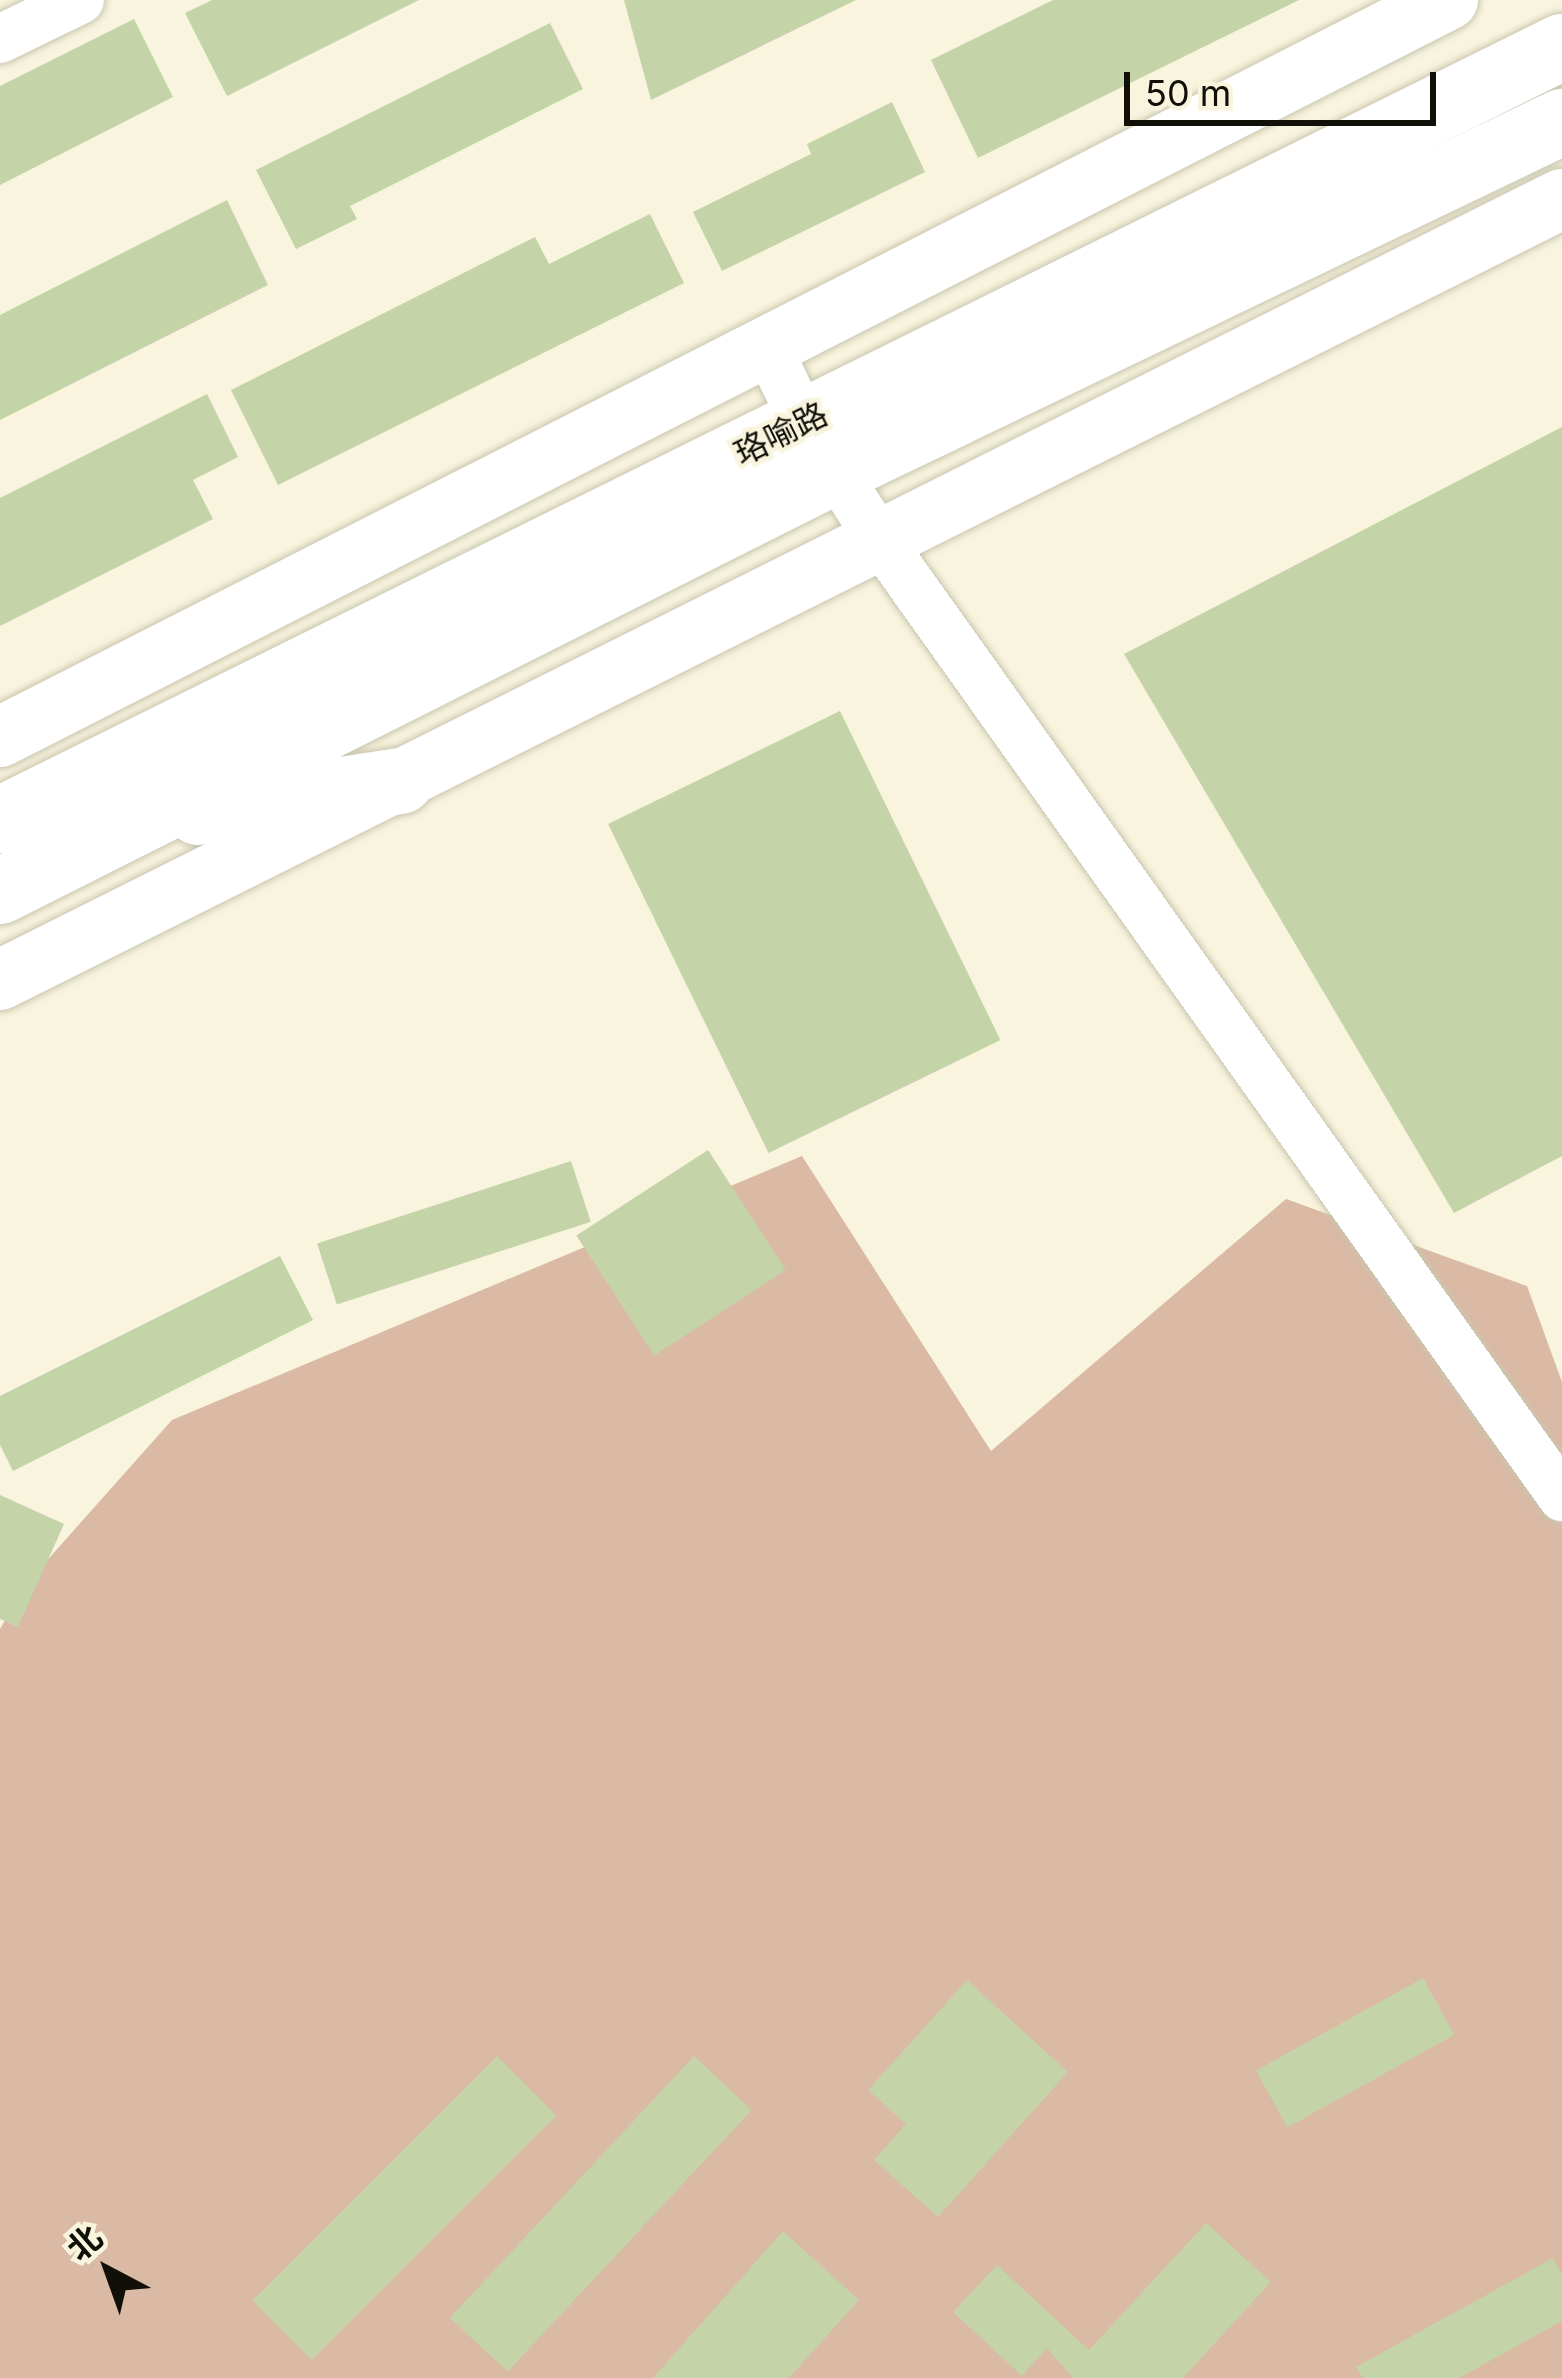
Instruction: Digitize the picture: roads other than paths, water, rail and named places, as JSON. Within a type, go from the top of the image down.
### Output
[{"type":"highway","name":"珞喻路","points":[[0,891],[141,820],[818,447],[1562,47]]},
{"type":"highway","name":"珞喻路","points":[[0,820],[818,447],[1562,122]]},
{"type":"highway","points":[[141,820],[401,781]]},
{"type":"main road","points":[[0,737],[770,350],[1448,0]]},
{"type":"main road","points":[[0,980],[1562,199]]},
{"type":"street","points":[[0,39],[80,0]]},
{"type":"street","points":[[770,350],[818,447],[880,539],[1562,1497]]}]
